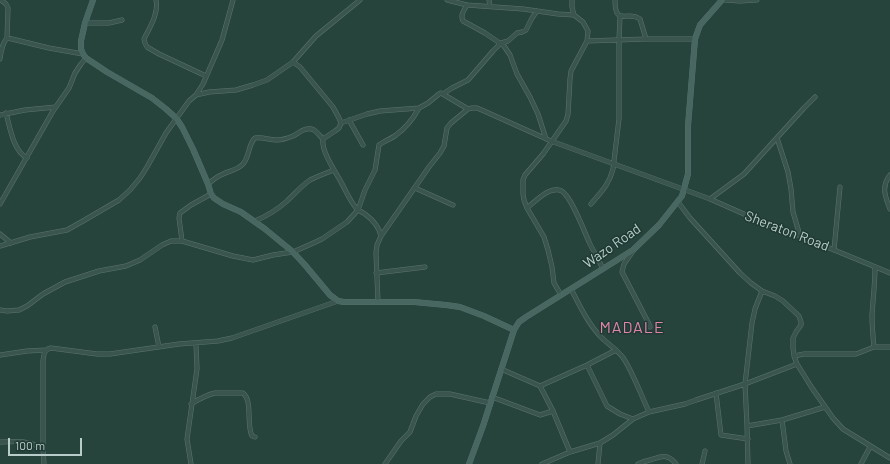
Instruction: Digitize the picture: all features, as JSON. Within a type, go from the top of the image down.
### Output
[{"type":"street","points":[[0,59],[3,44],[7,38],[8,8],[1,0]]},
{"type":"street","points":[[0,204],[56,107],[69,88],[75,73],[81,64],[84,56],[81,49],[81,41],[85,23],[93,0]]},
{"type":"street","points":[[156,0],[156,12],[144,39],[145,44],[159,54],[206,76]]},
{"type":"street","points":[[0,246],[30,237],[67,230],[119,200],[130,190],[147,167],[166,132],[189,100],[196,95],[203,84],[222,40],[233,0]]},
{"type":"street","points":[[196,95],[209,92],[236,90],[266,80],[293,62],[316,36],[360,0]]},
{"type":"street","points":[[447,0],[467,5],[574,15],[584,22],[588,31],[587,41],[571,71],[566,121],[523,180],[523,194],[527,208],[544,237],[552,267],[554,283],[561,295]]},
{"type":"street","points":[[489,0],[490,7]]},
{"type":"street","points":[[572,0],[574,15]]},
{"type":"street","points":[[615,0],[617,14],[620,16],[634,16],[638,18],[641,22],[646,39]]},
{"type":"street","name":"Wazo Road","points":[[468,464],[483,426],[514,330],[519,322],[633,250],[659,225],[682,196],[685,190],[688,174],[688,126],[695,39],[700,25],[722,0]]},
{"type":"street","points":[[725,0],[757,0]]},
{"type":"street","points":[[467,5],[461,18],[463,21],[503,45],[510,55],[516,74],[538,114],[546,139]]},
{"type":"street","points":[[565,14],[572,7]]},
{"type":"street","points":[[323,139],[335,131],[341,123],[380,111],[419,108],[439,94],[443,94],[468,80],[494,51],[517,33],[526,30],[537,11]]},
{"type":"street","points":[[591,204],[608,184],[614,164],[619,119],[620,16]]},
{"type":"street","points":[[85,23],[109,23],[122,20]]},
{"type":"street","points":[[7,38],[84,56],[107,72],[152,98],[166,109],[176,118],[193,149],[211,194],[217,201],[236,209],[255,221],[293,252],[330,295],[338,301]]},
{"type":"street","points":[[587,41],[695,39]]},
{"type":"street","points":[[293,62],[300,68],[333,108],[341,123]]},
{"type":"street","points":[[378,302],[376,273],[377,245],[381,236],[440,153],[444,146],[447,128],[468,109],[443,94]]},
{"type":"street","points":[[710,199],[744,174],[815,97]]},
{"type":"street","points":[[0,115],[46,107],[56,107]]},
{"type":"street","points":[[0,310],[19,310],[64,282],[99,271],[126,266],[140,260],[162,245],[171,241],[182,241],[233,256],[253,260],[293,252],[309,246],[346,222],[358,210],[374,170],[379,145],[396,136],[412,119],[419,108]]},
{"type":"street","name":"Sheraton Road","points":[[468,109],[472,108],[484,111],[546,139],[710,199],[733,210],[890,273]]},
{"type":"street","points":[[6,113],[16,145],[22,155],[27,158]]},
{"type":"street","points":[[349,120],[363,145]]},
{"type":"street","points":[[208,184],[220,175],[235,170],[243,164],[248,158],[251,142],[255,138],[277,140],[294,135],[303,130],[308,129],[315,131],[323,139],[323,144],[345,191],[358,210],[374,221],[380,230],[381,236]]},
{"type":"street","points":[[777,138],[788,172],[793,212],[800,236]]},
{"type":"street","points":[[255,221],[276,211],[287,202],[297,190],[310,180],[334,170]]},
{"type":"street","points":[[890,175],[884,187],[886,200],[890,210]]},
{"type":"street","points":[[834,250],[840,187]]},
{"type":"street","points":[[415,188],[453,205]]},
{"type":"street","points":[[527,208],[548,192],[558,190],[563,191],[572,203],[603,269]]},
{"type":"street","points":[[182,241],[179,218],[180,213],[211,194]]},
{"type":"street","points":[[678,202],[690,218],[740,273],[762,291],[783,301],[799,316],[801,325],[793,338],[796,364],[832,418],[842,429],[890,458]]},
{"type":"street","points":[[0,234],[11,243]]},
{"type":"street","points":[[633,250],[624,264],[622,272],[650,327]]},
{"type":"street","points":[[376,273],[425,267]]},
{"type":"street","points":[[874,348],[872,315],[875,289],[875,268]]},
{"type":"street","points":[[571,289],[584,314],[594,328],[606,342],[616,350],[627,364],[649,412]]},
{"type":"street","points":[[748,464],[745,384],[753,316],[762,291]]},
{"type":"street","points":[[0,355],[46,350],[50,348],[110,354],[232,338],[338,301],[352,303],[432,303],[460,307],[514,330]]},
{"type":"street","points":[[155,327],[159,347]]},
{"type":"street","points":[[191,464],[187,439],[196,369],[196,343]]},
{"type":"street","points":[[794,356],[804,354],[856,354],[874,348],[890,347]]},
{"type":"street","points":[[44,464],[43,361],[46,350]]},
{"type":"street","points":[[540,386],[616,350]]},
{"type":"street","points":[[542,464],[570,452],[600,443],[633,420],[649,412],[685,404],[745,384],[796,364]]},
{"type":"street","points":[[587,365],[607,406],[633,420]]},
{"type":"street","points":[[501,368],[540,386],[553,411],[570,452]]},
{"type":"street","points":[[716,393],[721,435],[748,439]]},
{"type":"street","points":[[192,404],[200,398],[211,394],[245,394],[247,398],[250,430],[252,436],[255,437]]},
{"type":"street","points":[[385,464],[401,441],[410,432],[416,416],[423,404],[430,397],[436,394],[450,394],[491,400],[540,415],[553,411]]},
{"type":"street","points":[[747,426],[782,420],[825,407]]},
{"type":"street","points":[[782,420],[786,450],[790,464]]},
{"type":"street","points":[[0,442],[27,442],[35,444],[43,449]]},
{"type":"street","points":[[598,464],[600,443]]},
{"type":"street","points":[[861,464],[870,447]]},
{"type":"street","points":[[702,464],[705,451]]},
{"type":"street","points":[[638,464],[661,456],[670,458],[676,464]]},
{"type":"district","name":"MADALE","points":[[632,328]]}]
